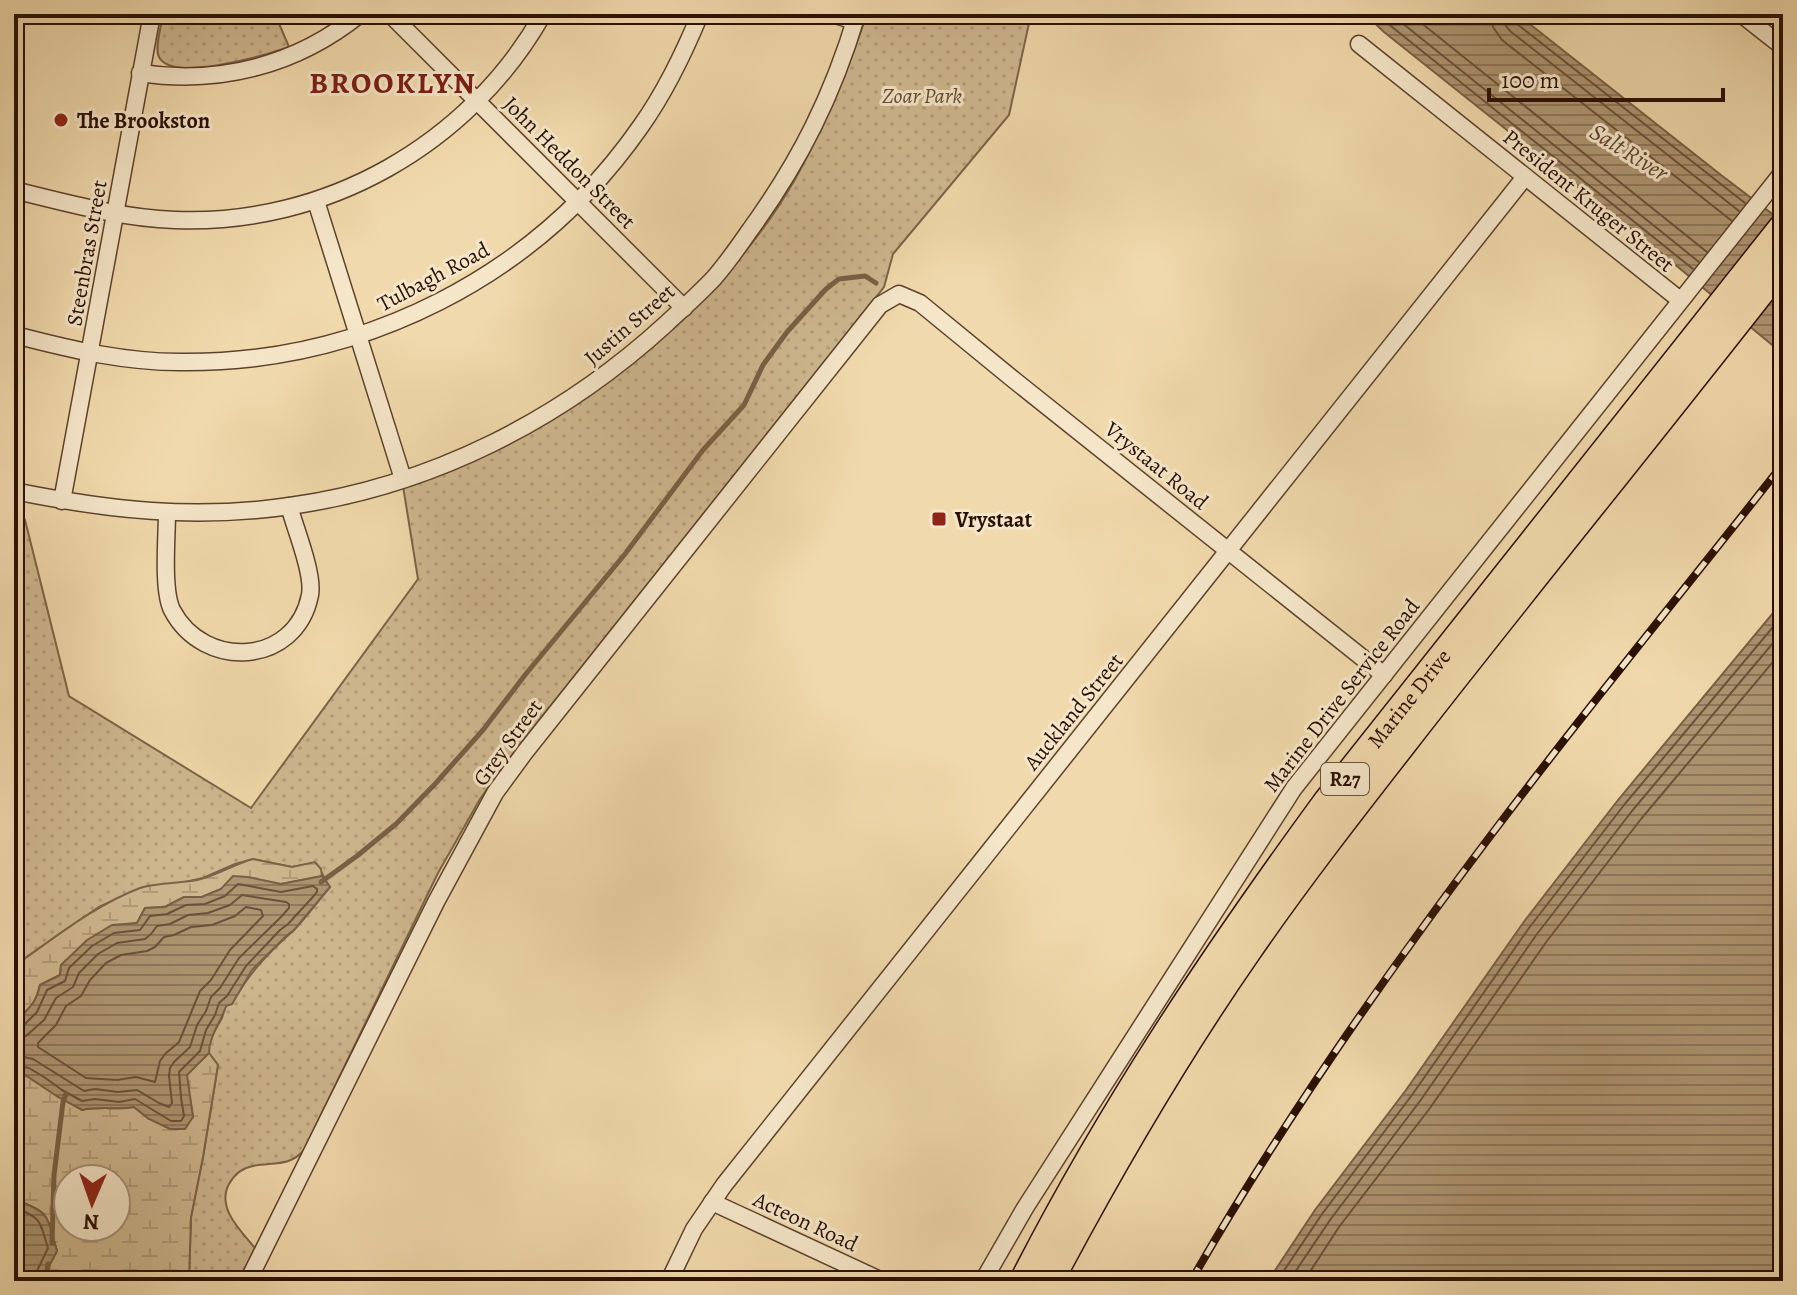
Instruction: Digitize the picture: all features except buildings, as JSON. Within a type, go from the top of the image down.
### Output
[{"type":"main road","name":"Marine Drive","points":[[1050,1281],[1166,1078],[1246,954],[1726,318],[1783,226]]},
{"type":"main road","name":"Marine Drive","points":[[1023,1281],[1057,1215],[1138,1076],[1228,939],[1327,801],[1413,692],[1726,318],[1783,264]]},
{"type":"street","name":"Steenbras Street","points":[[62,501],[152,14]]},
{"type":"street","points":[[140,73],[200,77],[261,67],[281,61],[321,41],[360,14]]},
{"type":"street","name":"John Heddon Street","points":[[390,14],[684,308]]},
{"type":"street","points":[[14,190],[116,213],[173,220],[231,219],[316,201],[344,191],[396,164],[444,130],[477,100],[507,66],[543,14]]},
{"type":"street","name":"Tulbagh Road","points":[[19,336],[90,354],[140,360],[214,362],[286,354],[357,336],[418,313],[476,282],[530,245],[579,202],[642,125],[676,69],[700,14]]},
{"type":"street","points":[[832,14],[856,18]]},
{"type":"street","points":[[1741,14],[1783,47]]},
{"type":"street","name":"Justin Street","points":[[14,491],[117,509],[167,513],[289,506],[361,492],[445,466],[536,421],[573,399],[623,362],[714,278],[767,206],[809,138],[841,66],[856,18]]},
{"type":"street","name":"President Kruger Street","points":[[1359,44],[1680,300]]},
{"type":"street","name":"Marine Drive Service Road","points":[[983,1281],[1025,1208],[1294,788],[1782,172]]},
{"type":"street","name":"Auckland Street","points":[[669,1281],[689,1239],[712,1202],[1525,177]]},
{"type":"street","points":[[316,201],[403,479]]},
{"type":"street","name":"Vrystaat Road","points":[[899,294],[920,303],[1384,675]]},
{"type":"street","name":"Grey Street","points":[[248,1281],[436,902],[495,793],[880,305],[899,294]]},
{"type":"street","points":[[167,513],[167,588],[174,612],[192,636],[203,643],[237,652],[256,651],[276,645],[289,634],[301,620],[310,592],[308,572],[289,506]]},
{"type":"street","name":"Acteon Road","points":[[712,1202],[882,1281]]},
{"type":"green space","points":[[163,14],[275,14],[289,47],[220,65],[182,68],[167,64],[159,57]]},
{"type":"green space","name":"Zoar Park","points":[[867,14],[1031,14],[1009,115],[893,254],[884,287],[517,748],[480,799],[438,873],[304,1150],[287,1161],[245,1168],[229,1184],[226,1193],[228,1210],[237,1227],[255,1248],[239,1281],[189,1281],[191,1217],[218,1065],[208,1047],[226,1005],[232,1004],[259,964],[298,926],[330,887],[315,863],[292,867],[253,859],[203,878],[144,887],[99,907],[14,966],[14,513],[21,514],[25,520],[69,696],[251,808],[418,579],[403,486],[530,431],[578,403],[649,349],[715,286],[745,252],[794,181],[834,99]]},
{"type":"green space","points":[[253,859],[292,867],[315,862],[322,876],[281,884],[221,889],[202,897],[184,897],[165,907],[145,908],[137,923],[98,940],[61,965],[60,975],[40,985],[32,1004],[14,1026],[14,966],[59,934],[90,913],[140,888],[201,879]]},
{"type":"green space","points":[[209,1053],[218,1065],[191,1217],[189,1281],[41,1281],[57,1251],[55,1243],[132,1243],[132,1163],[52,1163],[52,1233],[41,1212],[14,1199],[14,1072],[25,1075],[82,1110],[134,1107],[149,1119],[193,1117],[186,1074]]},
{"type":"water","name":"Salt River","points":[[1365,14],[1517,14],[1783,222],[1783,354],[1384,32]]},
{"type":"water","points":[[1783,601],[1783,1281],[1268,1281],[1315,1210],[1406,1090],[1523,923],[1618,800]]},
{"type":"water","points":[[233,876],[281,884],[322,876],[330,887],[294,930],[252,970],[232,1004],[226,1006],[209,1053],[187,1075],[193,1117],[185,1129],[170,1129],[149,1119],[134,1107],[82,1110],[25,1075],[14,1072],[14,1026],[32,1004],[40,985],[60,975],[61,965],[87,940],[112,925],[137,923],[145,908],[165,907],[184,897],[202,897],[221,889]]},
{"type":"water","points":[[14,1199],[45,1216],[57,1251],[41,1281],[14,1281]]},
{"type":"waterway","points":[[321,882],[396,824],[483,730],[625,554],[703,450],[744,405],[763,365],[787,332],[826,289],[839,279],[865,276],[876,283]]},
{"type":"waterway","points":[[55,1163],[66,1094]]},
{"type":"waterway","points":[[46,1281],[48,1264]]},
{"type":"railway","points":[[1191,1281],[1302,1101],[1423,927],[1555,752],[1783,464]]},
{"type":"place","name":"The Brookston","points":[[61,120]]},
{"type":"place","name":"Vrystaat","points":[[939,519]]},
{"type":"district","name":"BROOKLYN","points":[[393,83]]}]
